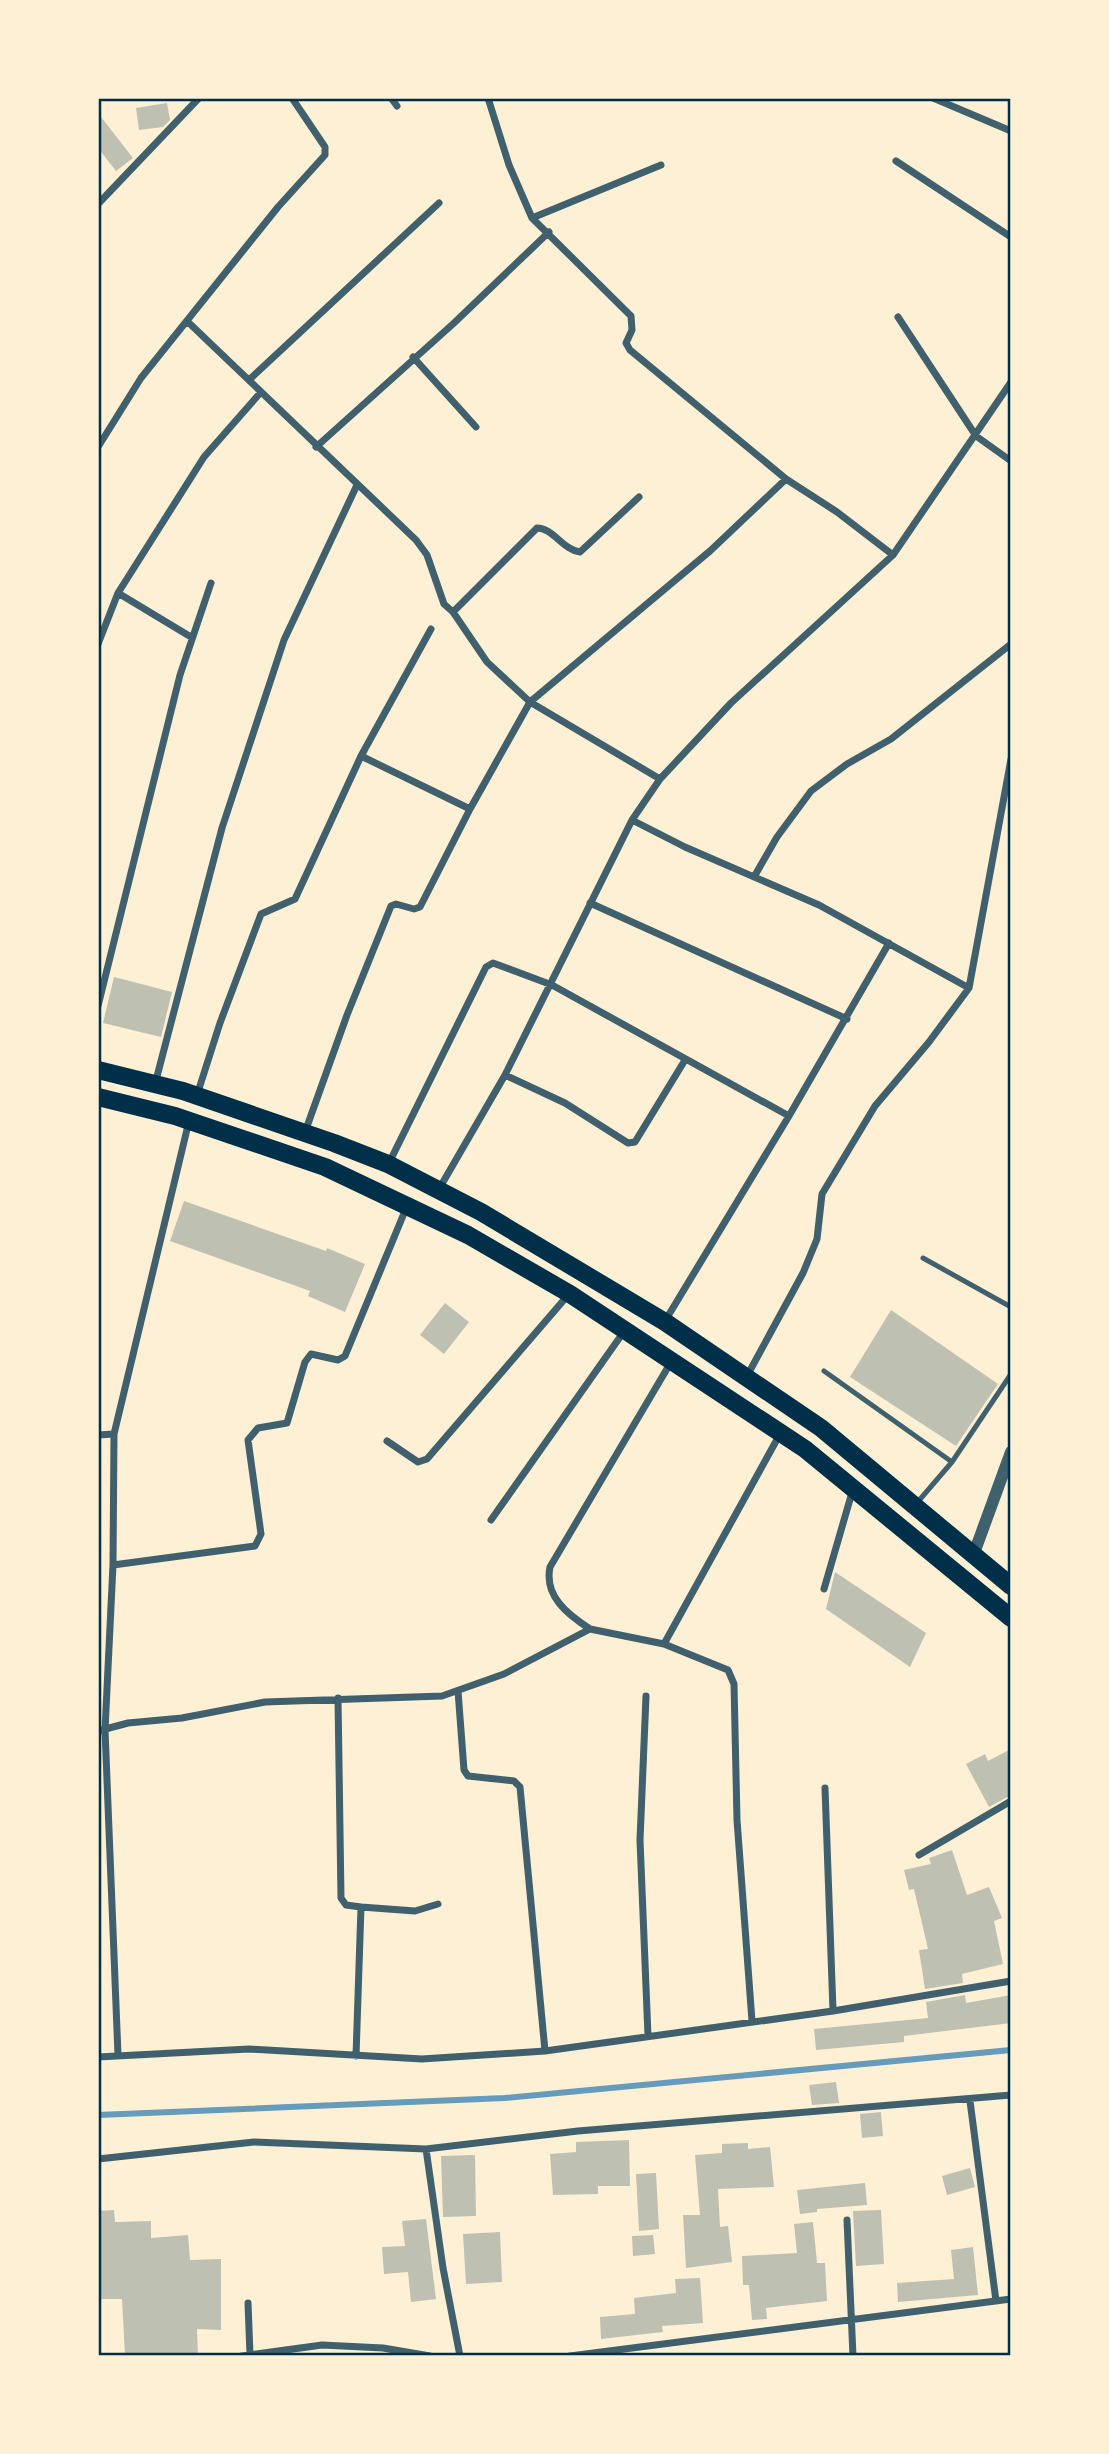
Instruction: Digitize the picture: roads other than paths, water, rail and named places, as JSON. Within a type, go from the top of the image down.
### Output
[{"type":"highway","points":[[98,1070],[197,1096],[305,1132],[388,1164],[528,1239],[665,1322],[821,1427],[1011,1586]]},
{"type":"highway","points":[[98,1097],[189,1121],[325,1167],[468,1235],[570,1294],[781,1433],[854,1488],[1011,1618]]},
{"type":"street","points":[[98,204],[199,98]]},
{"type":"street","points":[[98,447],[142,378],[278,207],[325,155],[325,147],[292,98]]},
{"type":"street","points":[[391,98],[397,106]]},
{"type":"street","points":[[488,98],[509,165],[532,218],[631,316],[632,330],[626,343],[630,349],[786,480],[837,512],[893,555]]},
{"type":"street","points":[[933,98],[1011,131]]},
{"type":"street","points":[[896,161],[1011,237]]},
{"type":"street","points":[[532,218],[661,165]]},
{"type":"street","points":[[250,379],[439,203]]},
{"type":"street","points":[[316,447],[413,357],[454,323],[549,232]]},
{"type":"street","points":[[898,317],[976,436],[1011,461]]},
{"type":"street","points":[[188,322],[424,549],[444,604],[453,612],[487,663],[530,702],[660,779]]},
{"type":"street","points":[[413,357],[476,427]]},
{"type":"street","points":[[438,1190],[505,1075],[632,820],[660,779],[731,703],[893,555],[1011,382]]},
{"type":"street","points":[[98,644],[118,593],[204,457],[261,392]]},
{"type":"street","points":[[305,1132],[347,1015],[391,906],[396,904],[414,909],[420,907],[470,809],[530,702],[710,551],[771,490],[786,480]]},
{"type":"street","points":[[155,1084],[222,828],[284,640],[357,485]]},
{"type":"street","points":[[453,612],[537,528],[543,528],[572,550],[580,552],[639,496]]},
{"type":"street","points":[[98,1006],[191,637],[211,583]]},
{"type":"street","points":[[118,593],[191,637]]},
{"type":"street","points":[[197,1096],[220,1023],[261,915],[295,899],[361,757],[431,629]]},
{"type":"street","points":[[754,877],[777,837],[811,791],[848,764],[891,739],[1011,644]]},
{"type":"street","points":[[361,757],[470,809]]},
{"type":"street","points":[[746,1377],[817,1239],[822,1194],[875,1106],[936,1035],[969,988],[1011,758]]},
{"type":"street","points":[[632,820],[685,847],[819,905],[969,988]]},
{"type":"street","points":[[590,903],[847,1019]]},
{"type":"street","points":[[665,1322],[847,1019],[889,943]]},
{"type":"street","points":[[388,1164],[486,967],[498,964],[552,985],[789,1116]]},
{"type":"street","points":[[505,1075],[565,1103],[628,1143],[635,1142],[685,1060]]},
{"type":"street","points":[[118,2055],[101,1730],[113,1564],[114,1434],[189,1121]]},
{"type":"street","points":[[113,1564],[255,1546],[261,1534],[248,1440],[258,1428],[287,1423],[305,1362],[311,1354],[338,1360],[345,1356],[407,1206]]},
{"type":"street","points":[[387,1441],[414,1461],[421,1463],[427,1459],[570,1294]]},
{"type":"street","points":[[491,1520],[625,1329]]},
{"type":"street","points":[[672,1360],[550,1567],[548,1584],[553,1596],[590,1629],[664,1644],[728,1670],[734,1684],[737,1820],[752,2021]]},
{"type":"street","points":[[664,1644],[781,1433]]},
{"type":"street","points":[[98,1435],[114,1434]]},
{"type":"street","points":[[973,1556],[1011,1452]]},
{"type":"street","points":[[824,1589],[854,1488]]},
{"type":"street","points":[[101,1730],[128,1723],[182,1718],[265,1702],[338,1698],[423,1698],[458,1691],[504,1674],[590,1629]]},
{"type":"street","points":[[458,1691],[464,1770],[468,1776],[514,1781],[520,1787],[545,2051]]},
{"type":"street","points":[[646,1696],[640,1839],[648,2036]]},
{"type":"street","points":[[338,1698],[341,1898],[346,1905],[415,1911],[438,1904]]},
{"type":"street","points":[[825,1788],[833,2011]]},
{"type":"street","points":[[919,1855],[1011,1801]]},
{"type":"street","points":[[356,2056],[361,1907]]},
{"type":"street","points":[[98,2057],[248,2049],[422,2059],[545,2051],[833,2011],[1011,1981]]},
{"type":"street","points":[[98,2159],[254,2142],[426,2149],[579,2131],[970,2101],[1011,2095]]},
{"type":"street","points":[[970,2101],[996,2301]]},
{"type":"street","points":[[426,2149],[443,2268],[460,2356]]},
{"type":"street","points":[[847,2220],[853,2356]]},
{"type":"street","points":[[570,2356],[1011,2299]]},
{"type":"street","points":[[248,2303],[246,2356],[322,2345],[383,2348],[430,2356]]},
{"type":"lane","points":[[923,1258],[1011,1307]]},
{"type":"lane","points":[[824,1371],[952,1462]]},
{"type":"lane","points":[[914,1506],[952,1462],[1011,1374]]},
{"type":"waterway","points":[[98,2115],[505,2098],[1011,2050]]}]
